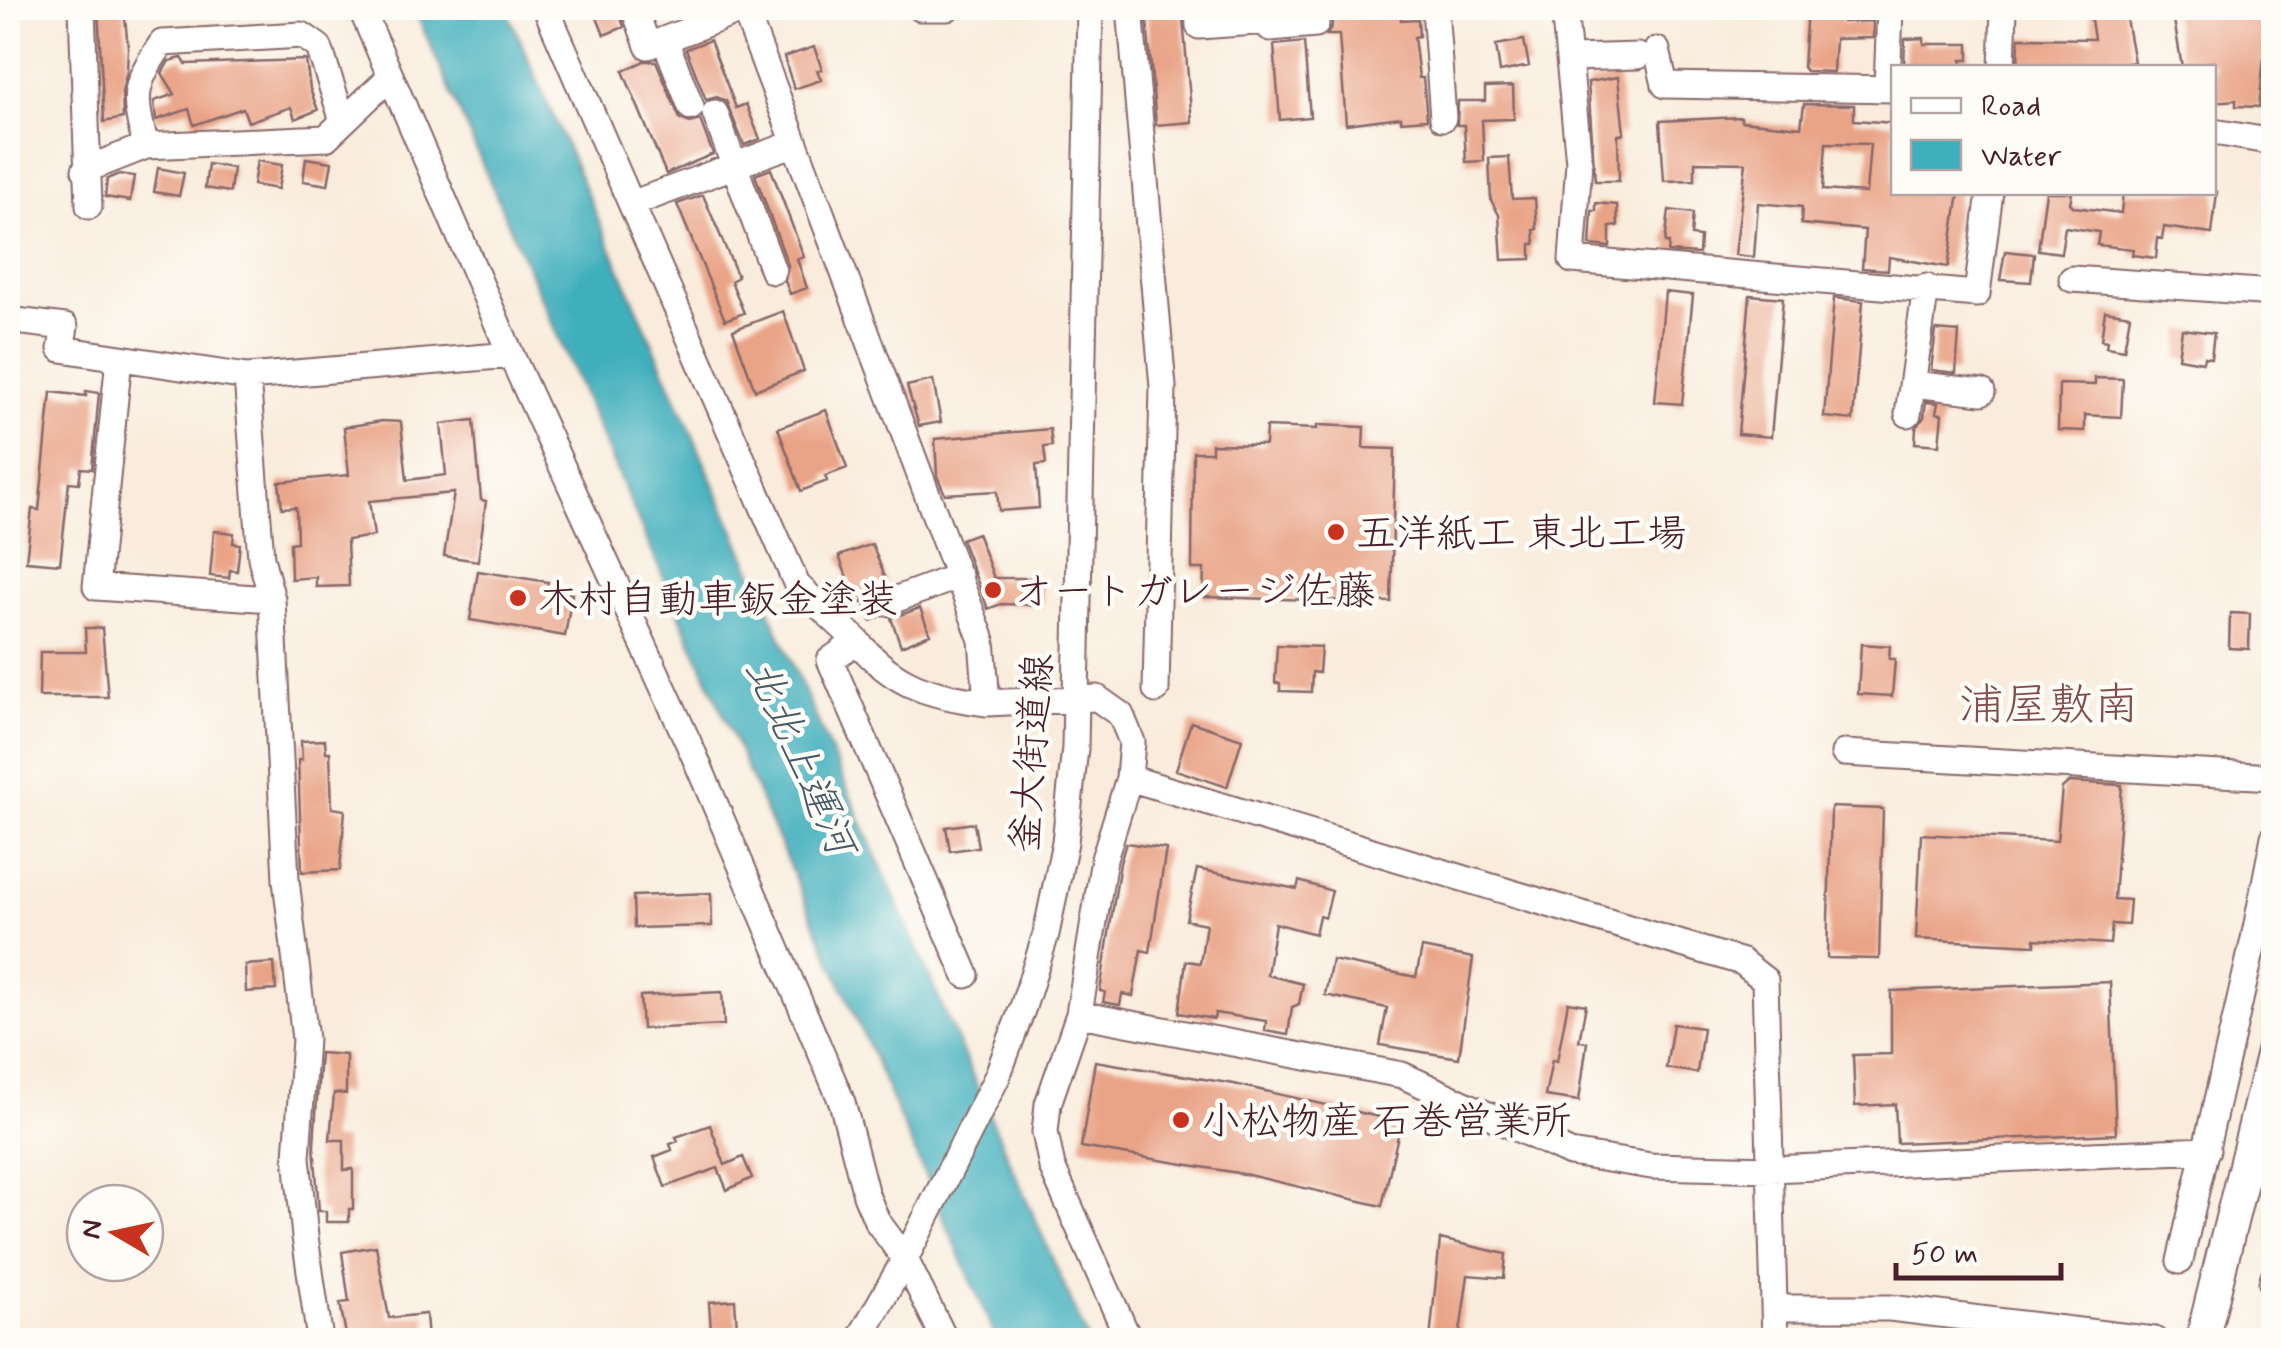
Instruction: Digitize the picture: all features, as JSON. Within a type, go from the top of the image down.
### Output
[{"type":"main road","points":[[2202,1340],[2274,1048]]},
{"type":"street","points":[[82,8],[88,206]]},
{"type":"street","points":[[360,8],[511,355],[694,755],[842,1102],[866,1195],[945,1340]]},
{"type":"street","points":[[546,8],[797,584],[876,664],[896,678],[936,694],[987,704],[1098,698],[1121,715],[1132,742],[1128,778],[1104,860],[1079,1014],[1048,1104],[1045,1132],[1052,1168],[1128,1340]]},
{"type":"street","points":[[634,8],[648,46],[744,8],[982,640],[987,704]]},
{"type":"street","points":[[920,8],[947,8]]},
{"type":"street","name":"釜大街道線","points":[[859,1340],[997,1076],[1050,916],[1066,842],[1075,748],[1090,8]]},
{"type":"street","points":[[1130,8],[1163,387],[1156,690]]},
{"type":"street","points":[[1198,8],[1200,26],[1269,21],[1270,28],[1316,24],[1316,8]]},
{"type":"street","points":[[1435,8],[1443,118]]},
{"type":"street","points":[[1564,8],[1579,162],[1572,260],[1977,294],[1990,195]]},
{"type":"street","points":[[1571,58],[1647,53],[1665,86],[1890,88],[1890,8]]},
{"type":"street","points":[[2002,65],[2004,8]]},
{"type":"street","points":[[146,146],[135,104],[146,67],[162,43],[302,36],[319,47],[343,122]]},
{"type":"street","points":[[665,40],[734,166],[773,271]]},
{"type":"street","points":[[86,170],[146,146],[326,138],[390,76]]},
{"type":"street","points":[[2216,132],[2274,142]]},
{"type":"street","points":[[634,203],[795,143]]},
{"type":"street","points":[[2072,279],[2274,294]]},
{"type":"street","points":[[1908,414],[1926,287]]},
{"type":"street","points":[[8,320],[65,327],[62,350],[247,377],[511,355]]},
{"type":"street","points":[[119,358],[96,588],[272,600]]},
{"type":"street","points":[[247,377],[262,558],[272,600],[286,880],[305,1039],[297,1157],[320,1340]]},
{"type":"street","points":[[1913,384],[1982,392]]},
{"type":"street","points":[[886,603],[959,576]]},
{"type":"street","points":[[857,641],[830,660],[966,975]]},
{"type":"street","points":[[1844,753],[2274,777]]},
{"type":"street","points":[[1128,778],[1742,962],[1765,980],[1775,1340]]},
{"type":"street","points":[[2180,1261],[2274,837]]},
{"type":"street","points":[[1079,1014],[1402,1074],[1570,1153],[1651,1166],[1771,1168],[2207,1150]]},
{"type":"street","points":[[1774,1308],[1890,1308],[2154,1340]]},
{"type":"water","name":"北北上運河","points":[[414,8],[506,8],[1088,1340],[997,1340]]},
{"type":"building","points":[[98,8],[124,8],[128,48],[123,118],[104,122]]},
{"type":"building","points":[[593,8],[618,8],[624,27],[604,35]]},
{"type":"building","points":[[1146,8],[1182,8],[1192,122],[1156,125]]},
{"type":"building","points":[[1332,8],[1400,8],[1401,20],[1418,19],[1419,36],[1414,37],[1427,119],[1401,121],[1401,117],[1346,124],[1339,35],[1327,35],[1332,25]]},
{"type":"building","points":[[1807,8],[1842,8],[1842,22],[1873,21],[1873,38],[1835,39],[1833,72],[1806,71],[1803,67]]},
{"type":"building","points":[[2089,8],[2124,8],[2134,62],[2018,65],[2019,38],[2094,39]]},
{"type":"building","points":[[2172,8],[2263,8],[2270,55],[2264,56],[2259,107],[2236,106],[2236,100],[2216,102],[2214,62],[2182,65]]},
{"type":"building","points":[[1924,38],[1924,44],[1969,44],[1969,60],[1962,60],[1962,65],[1904,65],[1905,39]]},
{"type":"building","points":[[710,40],[736,108],[746,104],[760,139],[744,145],[726,101],[717,97],[706,100],[686,49]]},
{"type":"building","points":[[1524,40],[1529,66],[1500,72],[1496,45]]},
{"type":"building","points":[[1304,42],[1310,117],[1280,120],[1274,45]]},
{"type":"building","points":[[814,47],[822,69],[817,70],[821,80],[794,89],[784,57]]},
{"type":"building","points":[[182,58],[186,64],[306,60],[318,110],[295,119],[291,107],[248,122],[243,108],[194,125],[189,109],[156,120],[154,101],[175,94],[162,73],[169,61]]},
{"type":"building","points":[[644,61],[656,61],[680,119],[690,123],[700,120],[713,154],[666,174],[623,71]]},
{"type":"building","points":[[1618,77],[1624,134],[1618,135],[1619,181],[1595,181],[1588,82]]},
{"type":"building","points":[[1513,86],[1514,119],[1482,120],[1484,161],[1466,162],[1464,125],[1457,125],[1458,101],[1485,101],[1485,87]]},
{"type":"building","points":[[1804,104],[1854,105],[1854,120],[1891,123],[1891,195],[1959,195],[1948,267],[1889,257],[1888,270],[1862,268],[1865,230],[1801,224],[1802,207],[1758,203],[1754,257],[1735,255],[1746,163],[1695,162],[1695,180],[1664,181],[1660,121],[1741,117],[1741,121],[1801,127]],"holes":[[[1826,143],[1870,144],[1866,193],[1823,190]]]},
{"type":"building","points":[[1509,157],[1512,199],[1535,198],[1537,229],[1531,259],[1502,260],[1499,215],[1491,200],[1489,158]]},
{"type":"building","points":[[306,158],[332,162],[328,185],[303,181]]},
{"type":"building","points":[[257,161],[282,165],[278,189],[253,185]]},
{"type":"building","points":[[208,164],[233,168],[230,192],[205,188]]},
{"type":"building","points":[[158,168],[184,173],[179,196],[154,192]]},
{"type":"building","points":[[771,169],[804,257],[797,259],[807,288],[790,294],[785,281],[788,265],[755,175]]},
{"type":"building","points":[[119,174],[134,176],[130,201],[105,197],[107,179]]},
{"type":"building","points":[[2217,192],[2212,234],[2164,227],[2162,239],[2158,238],[2156,258],[2132,255],[2133,249],[2097,245],[2099,232],[2065,227],[2061,253],[2038,250],[2046,195],[2071,195],[2070,203],[2074,207],[2121,213],[2123,195]]},
{"type":"building","points":[[703,195],[738,277],[731,281],[744,313],[725,320],[677,204]]},
{"type":"building","points":[[1596,203],[1617,205],[1618,226],[1610,227],[1610,247],[1590,245]]},
{"type":"building","points":[[1669,210],[1693,213],[1691,236],[1700,237],[1699,254],[1668,252],[1669,243],[1665,243]]},
{"type":"building","points":[[2005,251],[2034,254],[2031,282],[2000,280]]},
{"type":"building","points":[[1665,292],[1693,295],[1682,404],[1655,402]]},
{"type":"building","points":[[1750,295],[1783,298],[1771,437],[1738,434]]},
{"type":"building","points":[[1834,298],[1863,301],[1853,420],[1824,417]]},
{"type":"building","points":[[783,311],[804,371],[755,390],[733,330]]},
{"type":"building","points":[[2105,311],[2130,315],[2124,350],[2106,347],[2107,341],[2101,340]]},
{"type":"building","points":[[2182,329],[2214,333],[2211,358],[2204,357],[2203,362],[2178,358]]},
{"type":"building","points":[[1936,330],[1959,332],[1956,373],[1931,370]]},
{"type":"building","points":[[2095,378],[2123,379],[2121,417],[2085,415],[2085,431],[2058,430],[2059,384],[2095,385]]},
{"type":"building","points":[[933,380],[941,422],[919,426],[907,386]]},
{"type":"building","points":[[86,391],[99,393],[92,469],[81,468],[79,483],[69,482],[60,564],[26,561],[32,509],[39,510],[51,392],[86,396]]},
{"type":"building","points":[[1926,402],[1938,403],[1936,413],[1942,414],[1939,445],[1915,443]]},
{"type":"building","points":[[826,410],[847,468],[801,491],[778,428]]},
{"type":"building","points":[[474,420],[481,500],[486,501],[478,561],[444,556],[454,493],[369,501],[374,536],[347,540],[349,586],[316,587],[316,577],[291,579],[290,543],[297,542],[296,507],[282,508],[279,482],[349,475],[344,427],[382,421],[401,422],[407,480],[446,475],[441,424]]},
{"type":"building","points":[[1317,425],[1364,427],[1363,448],[1395,449],[1391,602],[1203,597],[1204,569],[1192,569],[1193,452],[1212,452],[1212,444],[1265,445],[1266,427],[1317,429]]},
{"type":"building","points":[[1050,429],[1052,446],[1044,447],[1046,464],[1036,465],[1039,508],[999,511],[997,491],[945,494],[937,476],[935,439]]},
{"type":"building","points":[[214,531],[234,533],[233,543],[240,544],[237,571],[230,570],[229,578],[210,576]]},
{"type":"building","points":[[977,533],[994,578],[1042,578],[1042,605],[1001,604],[988,609],[961,539]]},
{"type":"building","points":[[872,544],[888,585],[874,592],[870,599],[871,610],[879,617],[871,621],[864,601],[857,604],[839,556]]},
{"type":"building","points":[[478,571],[548,582],[546,590],[572,594],[565,636],[470,620]]},
{"type":"building","points":[[920,608],[930,634],[901,646],[891,618]]},
{"type":"building","points":[[2230,613],[2250,614],[2249,649],[2229,648]]},
{"type":"building","points":[[85,628],[102,628],[108,697],[39,697],[40,652],[86,652]]},
{"type":"building","points":[[1861,644],[1890,646],[1889,659],[1895,659],[1892,696],[1858,694]]},
{"type":"building","points":[[1277,645],[1321,647],[1319,673],[1312,672],[1311,692],[1280,691],[1280,683],[1275,683]]},
{"type":"building","points":[[1191,722],[1242,739],[1227,787],[1176,770]]},
{"type":"building","points":[[325,740],[326,752],[330,752],[332,808],[345,810],[340,870],[302,872],[298,760],[302,760],[301,741]]},
{"type":"building","points":[[2069,782],[2122,785],[2114,899],[2130,900],[2128,925],[2112,924],[2110,944],[2035,939],[2035,945],[1916,939],[1921,834],[2057,841],[2062,788]]},
{"type":"building","points":[[1831,807],[1883,809],[1879,959],[1827,958]]},
{"type":"building","points":[[974,823],[978,847],[950,851],[946,827]]},
{"type":"building","points":[[1126,843],[1166,849],[1150,952],[1141,950],[1133,996],[1122,994],[1120,1005],[1103,1002],[1105,992],[1100,991]]},
{"type":"building","points":[[1197,869],[1297,889],[1299,881],[1332,891],[1325,918],[1319,916],[1315,934],[1275,923],[1267,975],[1303,984],[1299,1004],[1292,1007],[1288,1035],[1265,1031],[1266,1021],[1215,1013],[1214,1019],[1179,1013],[1186,961],[1200,963],[1206,924],[1186,920]]},
{"type":"building","points":[[711,893],[712,926],[634,928],[633,896]]},
{"type":"building","points":[[1422,948],[1473,958],[1459,1058],[1380,1045],[1387,1008],[1325,995],[1332,960],[1416,977]]},
{"type":"building","points":[[274,963],[276,990],[246,992],[245,965]]},
{"type":"building","points":[[2110,982],[2116,1134],[1897,1143],[1895,1104],[1855,1106],[1853,1055],[1891,1054],[1891,991]]},
{"type":"building","points":[[722,992],[724,1025],[642,1029],[640,996]]},
{"type":"building","points":[[1568,1002],[1586,1005],[1579,1041],[1587,1042],[1579,1101],[1545,1096],[1552,1060],[1557,1061]]},
{"type":"building","points":[[1673,1024],[1703,1028],[1697,1073],[1666,1068]]},
{"type":"building","points":[[320,1053],[346,1055],[346,1094],[334,1093],[330,1140],[344,1140],[344,1170],[353,1169],[353,1209],[349,1209],[349,1222],[326,1222],[326,1211],[319,1211],[314,1145]]},
{"type":"building","points":[[1095,1061],[1234,1084],[1401,1122],[1382,1206],[1244,1174],[1081,1147]]},
{"type":"building","points":[[710,1125],[725,1165],[743,1157],[752,1178],[727,1190],[718,1168],[665,1187],[654,1157],[672,1150],[670,1144],[678,1141],[676,1137]]},
{"type":"building","points":[[1440,1239],[1506,1254],[1504,1278],[1468,1275],[1459,1340],[1430,1340]]},
{"type":"building","points":[[376,1246],[389,1318],[426,1314],[428,1340],[347,1340],[340,1303],[349,1302],[342,1252]]},
{"type":"building","points":[[735,1300],[737,1328],[711,1330],[709,1302]]},
{"type":"place","name":"五洋紙工 東北工場","points":[[1336,532]]},
{"type":"place","name":"オートガレージ佐藤","points":[[993,590]]},
{"type":"place","name":"木村自動車鈑金塗装","points":[[518,598]]},
{"type":"place","name":"小松物産 石巻営業所","points":[[1181,1120]]},
{"type":"district","name":"浦屋敷南","points":[[2049,703]]}]
